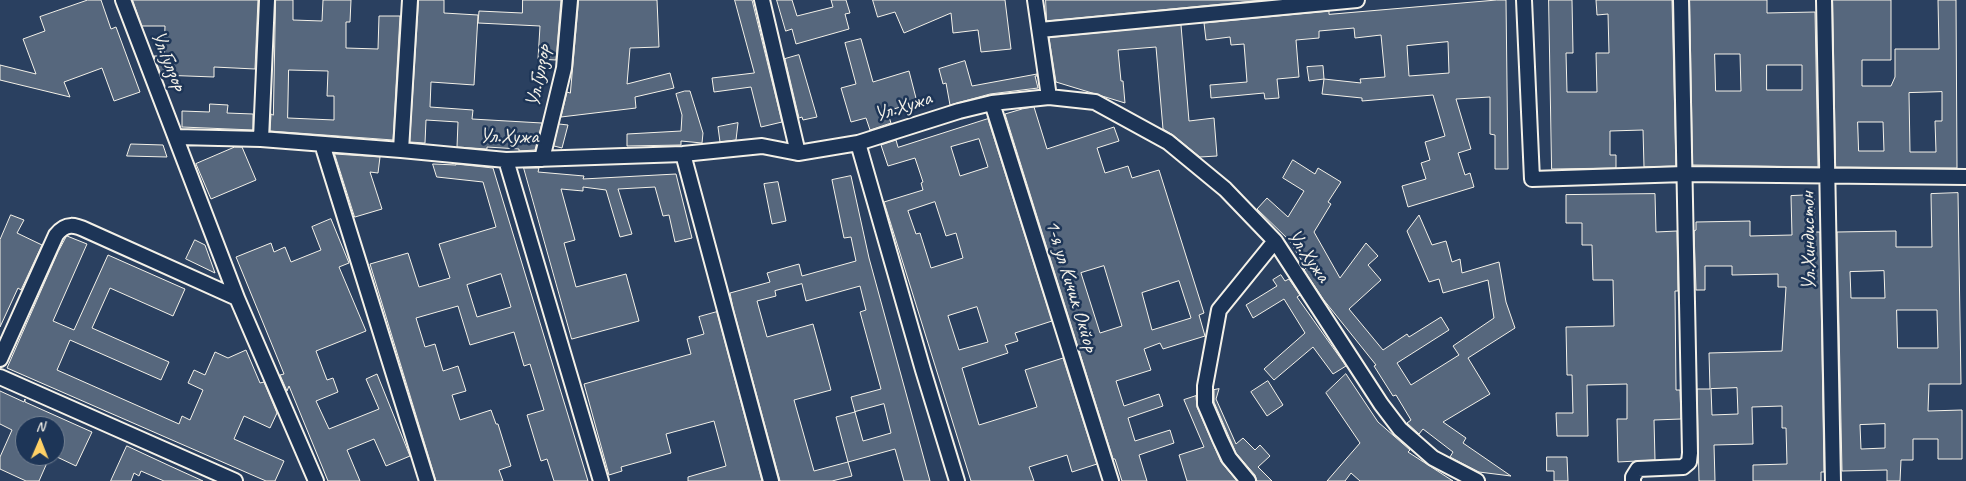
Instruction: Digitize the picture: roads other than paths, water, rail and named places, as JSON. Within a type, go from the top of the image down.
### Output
[{"type":"street","name":"Ул.Гулзор","points":[[123,0],[237,298],[316,481]]},
{"type":"street","points":[[261,139],[267,0]]},
{"type":"street","points":[[401,150],[410,0]]},
{"type":"street","name":"Ул.Гулзор","points":[[542,159],[564,68],[570,0]]},
{"type":"street","points":[[762,0],[798,153]]},
{"type":"street","points":[[1035,0],[1049,97]]},
{"type":"street","points":[[1040,30],[1357,0]]},
{"type":"street","points":[[1524,0],[1532,179],[1685,174],[1966,177]]},
{"type":"street","points":[[1633,481],[1633,477],[1638,469],[1683,467],[1689,462],[1681,0]]},
{"type":"street","name":"Ул.Хиндистон","points":[[1824,0],[1833,481]]},
{"type":"street","name":"Ул.Хужа","points":[[177,137],[261,139],[506,160],[682,154],[762,146],[798,153],[858,143],[959,110],[992,103],[1049,97],[1095,102],[1168,142],[1226,189],[1275,241],[1381,404],[1400,429],[1434,458],[1477,481]]},
{"type":"street","name":"1-я ул Кичик Окйор","points":[[992,103],[1111,481]]},
{"type":"street","points":[[858,143],[923,370],[958,481]]},
{"type":"street","points":[[322,144],[427,481]]},
{"type":"street","points":[[682,154],[771,481]]},
{"type":"street","points":[[506,160],[601,481]]},
{"type":"street","points":[[0,359],[56,235],[60,229],[68,226],[76,226],[88,231],[237,298]]},
{"type":"street","points":[[1248,481],[1229,458],[1220,439],[1205,404],[1205,386],[1219,310],[1275,241]]},
{"type":"street","points":[[0,377],[235,481]]}]
